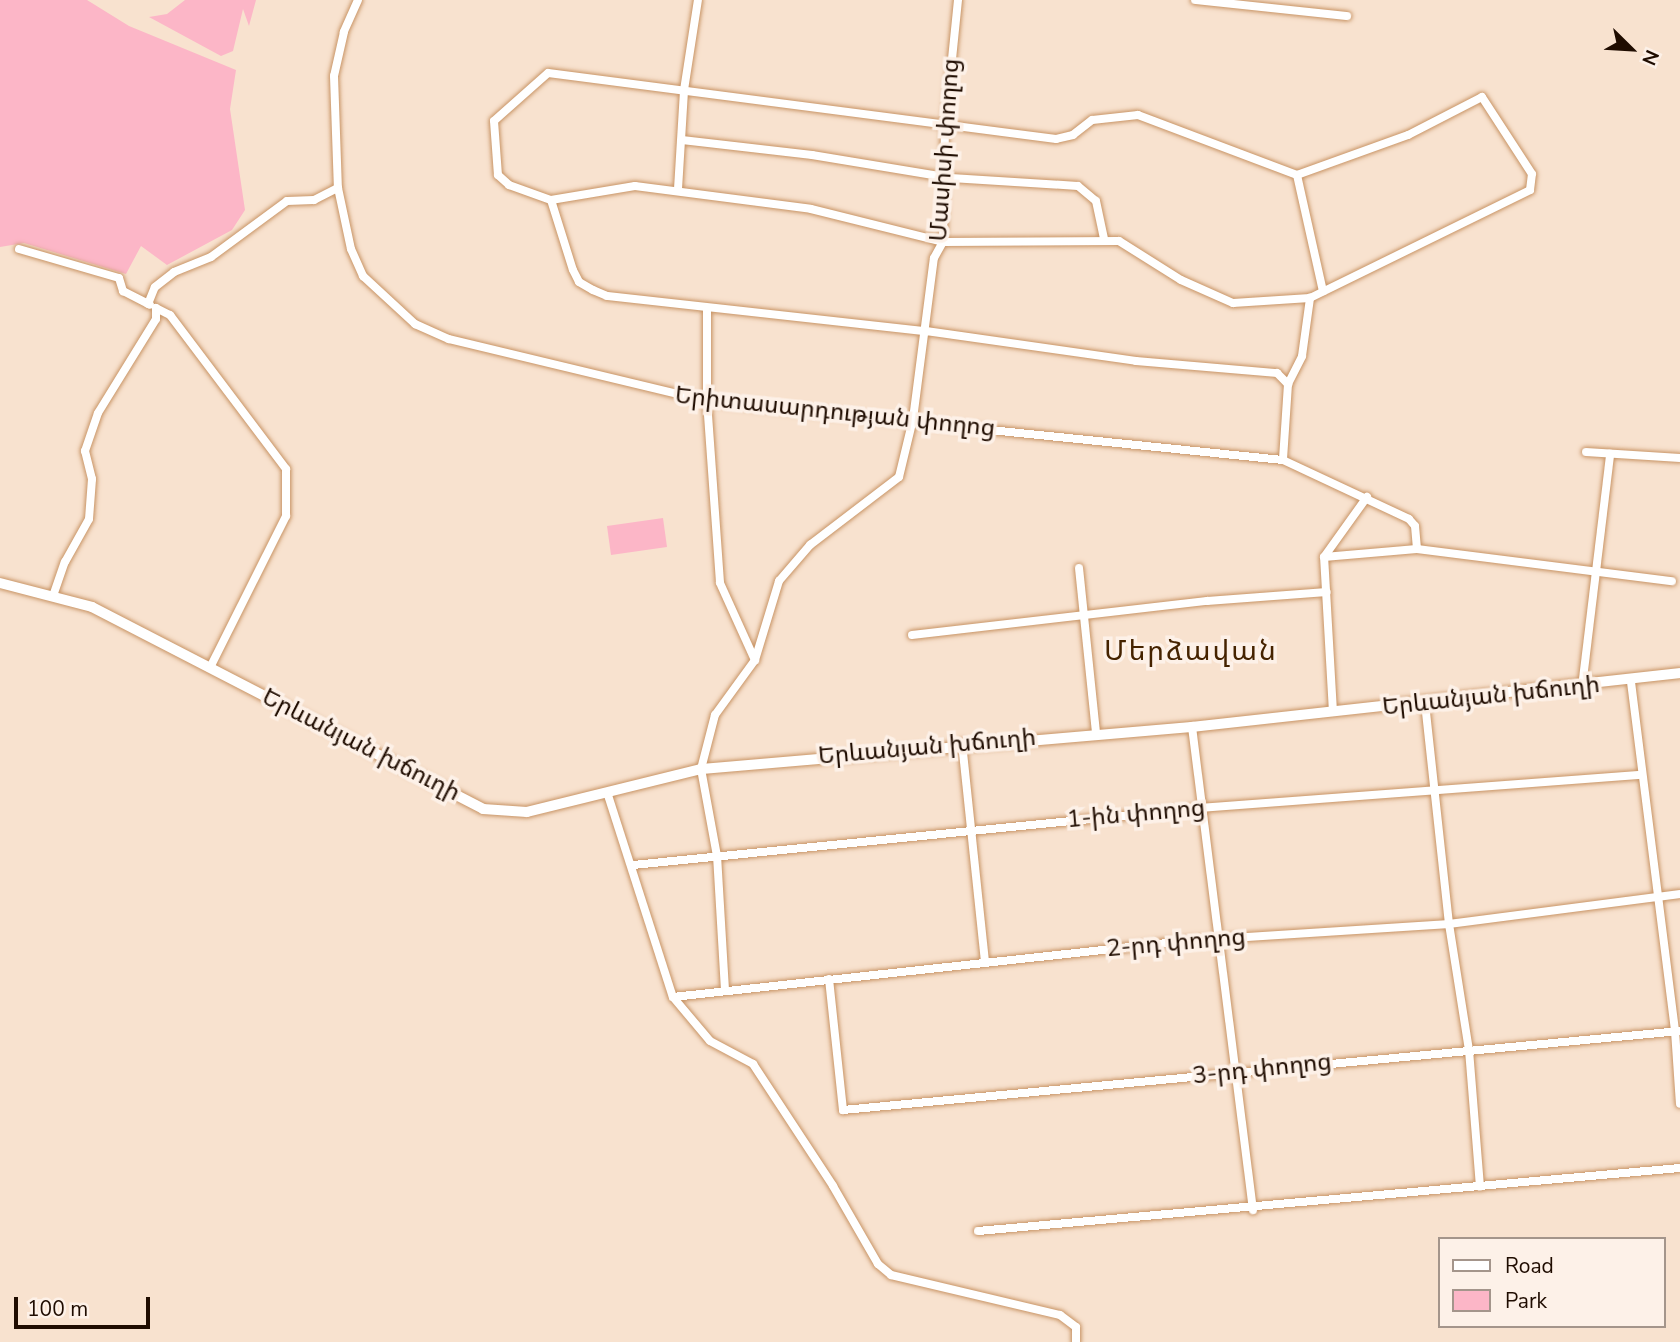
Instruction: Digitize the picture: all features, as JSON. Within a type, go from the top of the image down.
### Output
[{"type":"main road","name":"Երևանյան խճուղի","points":[[0,583],[92,607],[483,809],[527,812],[701,769],[962,743],[1192,727],[1582,687],[1680,673]]},
{"type":"street","name":"Երիտասարդության փողոց","points":[[358,0],[344,32],[334,76],[338,188],[351,249],[362,276],[415,324],[449,339],[707,401],[913,419],[1283,460],[1367,497],[1409,519],[1415,526],[1417,549]]},
{"type":"street","points":[[678,189],[684,90],[698,0]]},
{"type":"street","name":"Մասիսի փողոց","points":[[701,769],[715,715],[755,660],[779,581],[810,545],[899,477],[913,419],[934,258],[943,243],[945,128],[958,0]]},
{"type":"street","points":[[1195,0],[1347,16]]},
{"type":"street","points":[[548,73],[684,90],[945,128],[1056,139],[1073,135],[1092,120],[1138,115],[1297,175],[1408,135],[1479,96],[1532,174],[1530,190],[1310,298],[1233,303],[1181,280],[1119,241],[943,243],[811,209],[678,189],[635,186],[551,200],[509,185],[498,175],[494,121],[548,73]]},
{"type":"street","points":[[682,140],[944,174],[1084,188],[1096,201],[1104,240]]},
{"type":"street","points":[[1297,175],[1323,291]]},
{"type":"street","points":[[53,596],[65,562],[89,519],[92,479],[85,451],[97,413],[156,319],[152,306],[155,287],[174,272],[211,257],[287,201],[314,200],[338,188]]},
{"type":"street","points":[[551,200],[579,282],[607,296],[926,331],[1136,361],[1277,373],[1288,384]]},
{"type":"street","points":[[19,249],[119,278],[123,291],[170,315],[228,396],[265,436],[286,469],[286,516],[210,668]]},
{"type":"street","points":[[1283,460],[1288,384],[1302,356],[1310,298]]},
{"type":"street","points":[[707,308],[707,401],[720,583],[755,660]]},
{"type":"street","points":[[1586,452],[1680,458]]},
{"type":"street","points":[[1582,687],[1610,454]]},
{"type":"street","points":[[1334,712],[1324,557],[1367,497]]},
{"type":"street","points":[[1324,557],[1417,549],[1672,581]]},
{"type":"street","points":[[1079,568],[1096,733]]},
{"type":"street","points":[[912,635],[1086,618],[1207,601],[1327,592]]},
{"type":"street","points":[[1630,681],[1655,901],[1678,1031],[1680,1104]]},
{"type":"street","points":[[1425,703],[1449,924],[1469,1050],[1480,1187]]},
{"type":"street","points":[[1192,727],[1253,1210]]},
{"type":"street","points":[[962,743],[985,963]]},
{"type":"street","points":[[701,769],[717,856],[724,990]]},
{"type":"street","name":"1-ին փողոց","points":[[633,865],[1200,807],[1641,775]]},
{"type":"street","points":[[607,792],[633,865],[673,997],[710,1041],[753,1064],[833,1185],[878,1264],[891,1275],[1060,1315],[1076,1327],[1076,1342]]},
{"type":"street","name":"2-րդ փողոց","points":[[673,997],[1218,938],[1449,924],[1655,901],[1680,894]]},
{"type":"street","name":"3-րդ փողոց","points":[[829,979],[843,1110],[1678,1031]]},
{"type":"street","points":[[978,1231],[1253,1210],[1680,1168]]},
{"type":"green space","points":[[0,0],[87,0],[129,26],[236,70],[230,109],[245,210],[232,230],[167,265],[141,246],[126,274],[24,243],[0,247]]},
{"type":"green space","points":[[185,0],[256,0],[249,26],[243,9],[233,51],[221,56],[149,17],[167,14]]},
{"type":"green space","points":[[663,518],[667,547],[611,555],[607,526]]},
{"type":"district","name":"Մերձավան","points":[[1191,651]]}]
